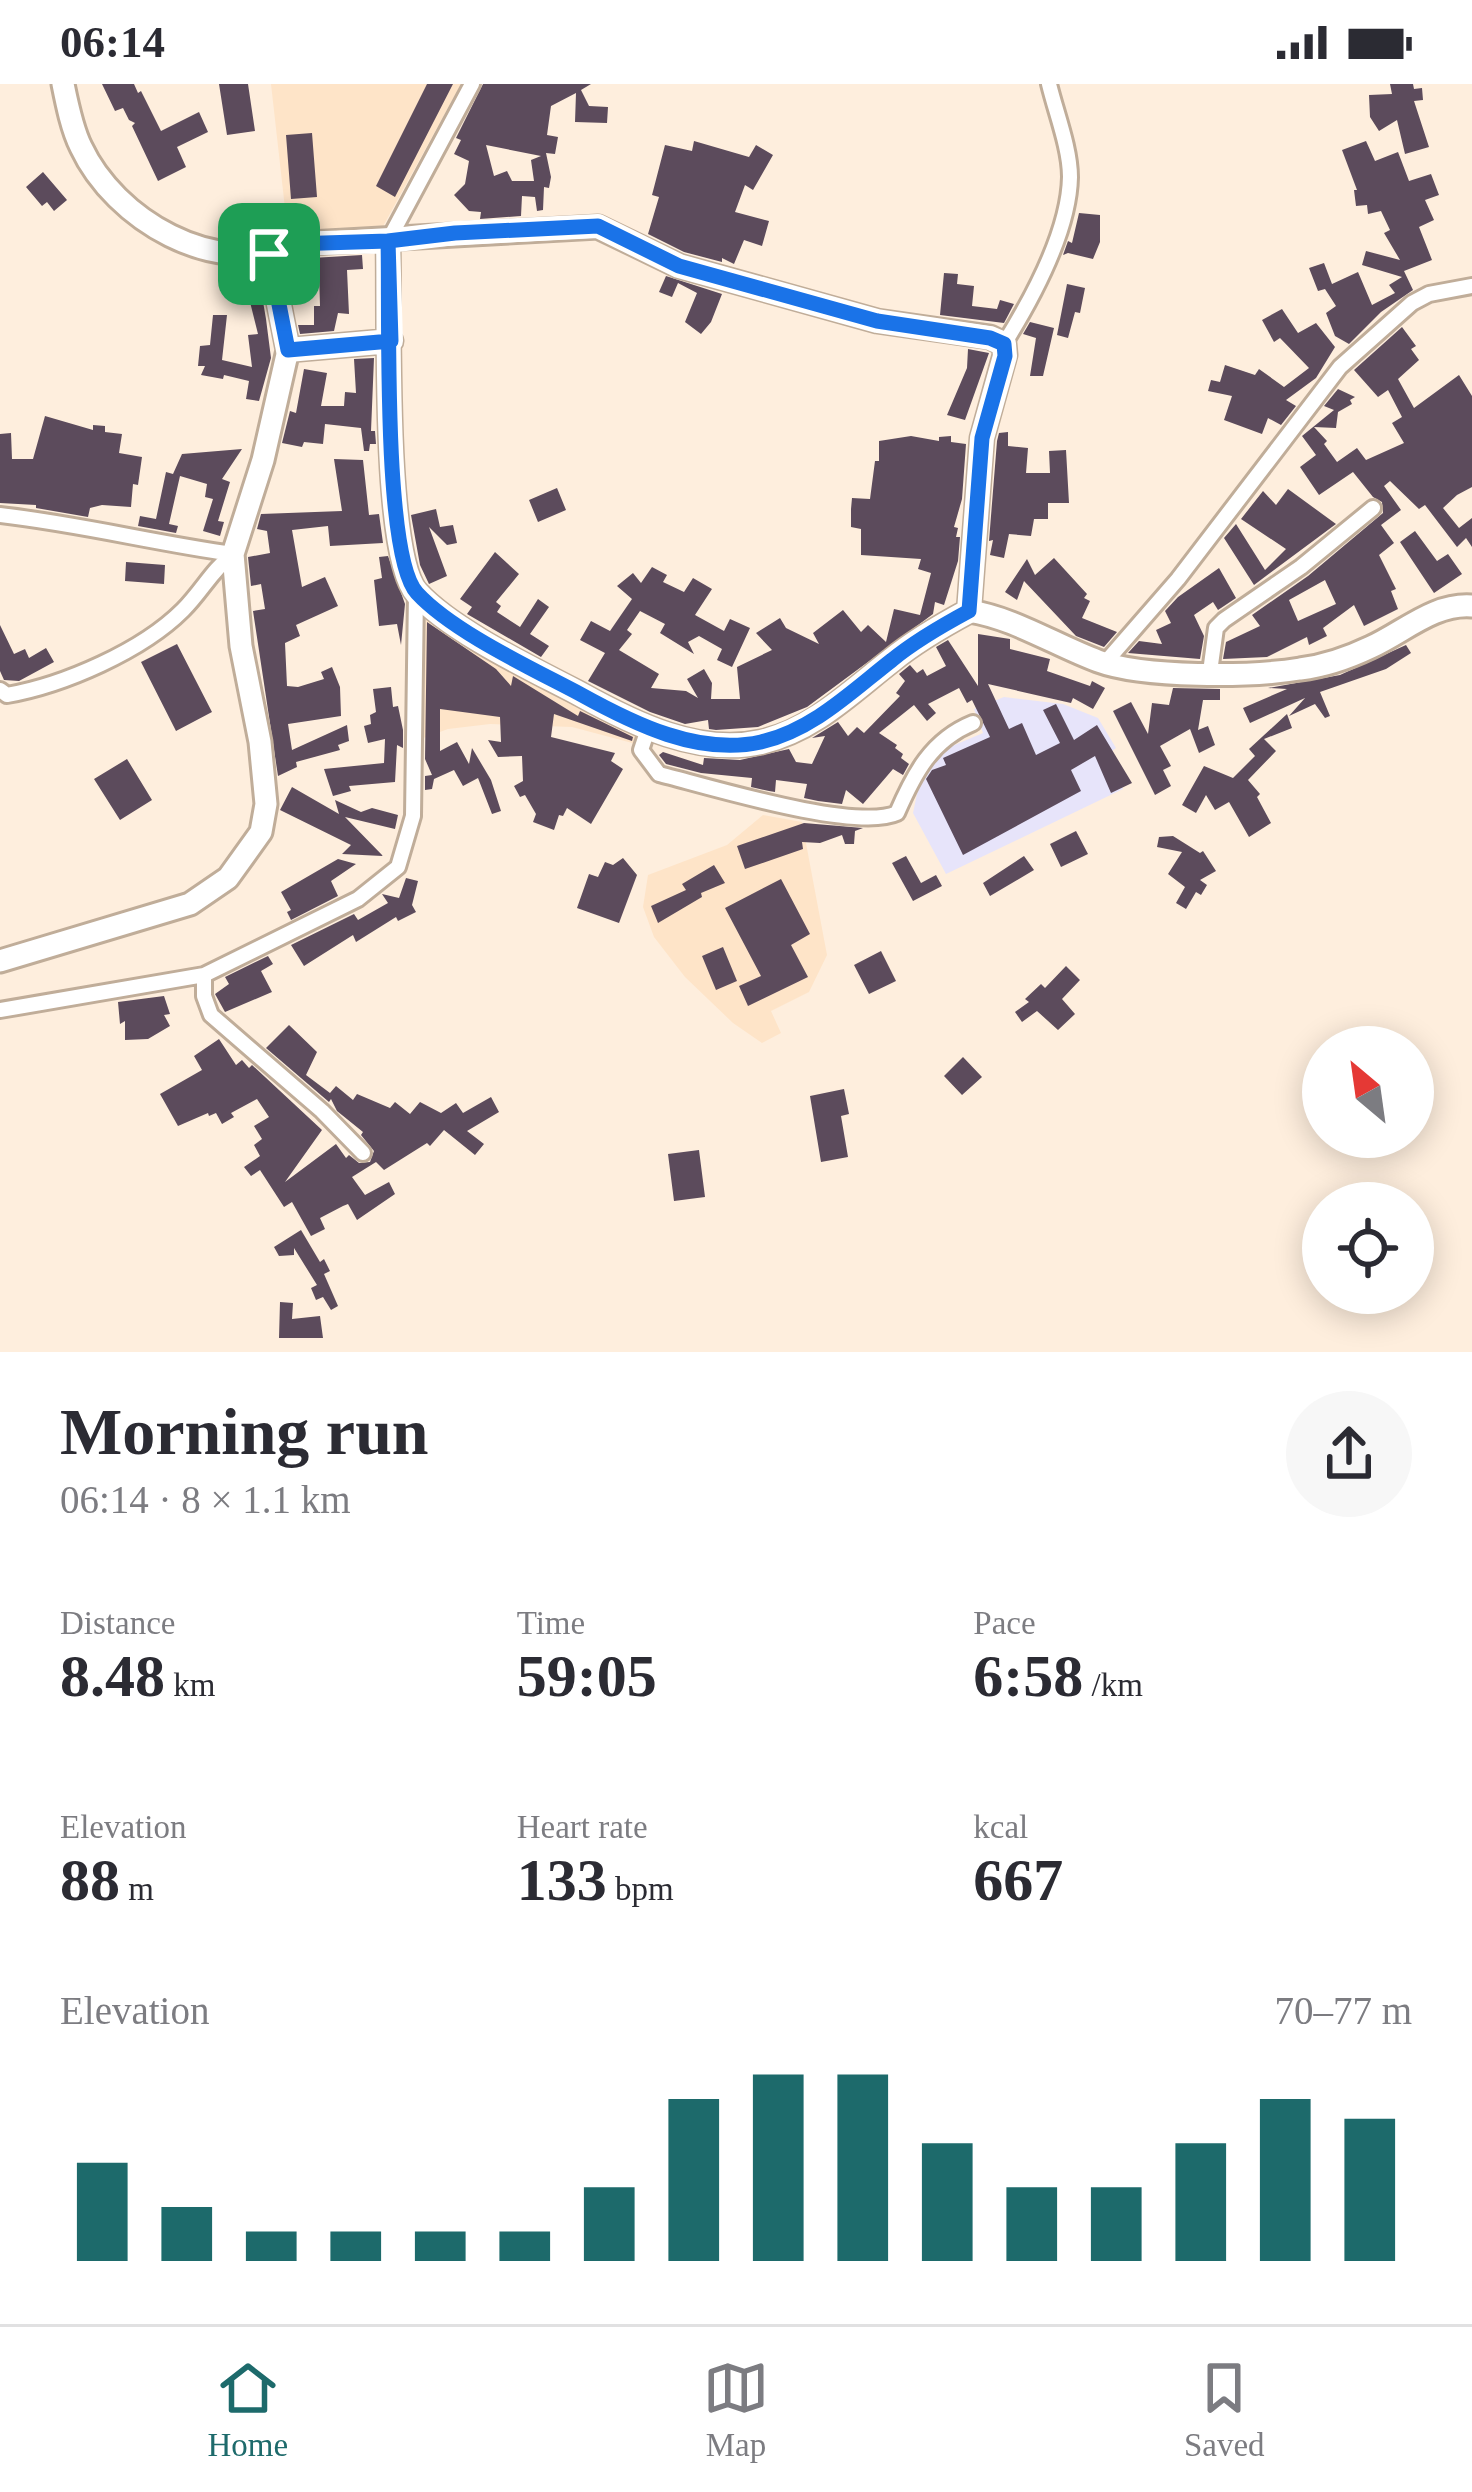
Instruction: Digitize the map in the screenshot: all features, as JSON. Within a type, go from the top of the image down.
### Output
[{"type":"main road","points":[[63,84],[81,148],[107,187],[135,214],[202,247],[269,254],[292,244],[598,226],[679,266],[877,321],[1004,344],[1005,356],[982,438],[969,611]]},
{"type":"main road","points":[[388,241],[389,446],[405,566],[416,592],[510,657],[593,701],[687,742],[724,746],[780,736],[828,712],[894,658],[969,611],[993,615],[1104,664],[1152,672],[1210,673],[1297,670],[1333,663],[1431,614],[1472,606]]},
{"type":"main road","points":[[0,961],[190,904],[228,878],[261,832],[264,784],[241,646],[233,554],[263,460],[288,350],[269,254]]},
{"type":"main road","points":[[288,350],[391,341]]},
{"type":"street","points":[[388,241],[472,84]]},
{"type":"street","points":[[1004,344],[1034,297],[1066,208],[1070,174],[1049,84]]},
{"type":"street","points":[[1104,664],[1178,579],[1340,367],[1412,303],[1429,294],[1472,286]]},
{"type":"street","points":[[1210,673],[1216,628],[1373,508]]},
{"type":"street","points":[[0,515],[233,554]]},
{"type":"street","points":[[0,690],[8,695],[58,683],[151,637],[184,609],[233,554]]},
{"type":"street","points":[[0,1010],[204,975],[358,899],[398,867],[413,816],[416,592]]},
{"type":"street","points":[[649,726],[641,750],[659,773],[836,815],[886,818],[897,813],[917,768],[952,732],[973,723]]},
{"type":"street","points":[[204,975],[204,996],[211,1015],[363,1153]]},
{"type":"shaded area","points":[[271,84],[461,84],[381,230],[288,235]]},
{"type":"shaded area","points":[[420,606],[642,725],[636,744],[572,727],[490,724],[448,729],[418,740]]},
{"type":"shaded area","points":[[1004,697],[1063,704],[1098,718],[1116,748],[1108,754],[1123,789],[946,874],[913,813],[922,770],[945,749],[983,733],[974,709]]},
{"type":"shaded area","points":[[763,815],[802,822],[827,955],[809,992],[771,1011],[781,1033],[762,1043],[733,1023],[685,977],[654,937],[643,907],[648,875],[727,845]]},
{"type":"building","points":[[102,84],[134,84],[161,131],[199,112],[208,132],[177,147],[186,167],[158,181],[132,126],[135,123],[123,108],[115,111]]},
{"type":"building","points":[[219,84],[248,84],[255,131],[227,135]]},
{"type":"building","points":[[427,84],[453,84],[395,197],[376,186]]},
{"type":"building","points":[[483,84],[591,84],[581,90],[589,106],[608,107],[607,123],[575,122],[576,93],[551,106],[547,135],[558,137],[555,154],[546,153],[551,177],[549,188],[544,187],[543,210],[537,211],[535,197],[522,196],[521,216],[480,219],[481,212],[469,211],[454,195],[465,184],[469,161],[454,154],[461,140],[456,138]],"holes":[[[486,145],[541,156],[531,160],[534,181],[512,181],[507,171],[494,176]]]},
{"type":"building","points":[[1390,84],[1422,88],[1423,100],[1414,101],[1429,147],[1405,154],[1397,120],[1379,131],[1370,117],[1369,95],[1392,94]]},
{"type":"building","points":[[312,133],[317,197],[291,199],[286,135]]},
{"type":"building","points":[[694,141],[749,157],[756,145],[773,155],[753,190],[745,185],[735,212],[769,221],[762,246],[744,240],[734,264],[684,252],[648,234],[659,197],[652,195],[665,145],[692,151]]},
{"type":"building","points":[[1366,141],[1375,161],[1398,152],[1409,181],[1431,174],[1439,195],[1425,200],[1434,220],[1419,227],[1432,260],[1404,271],[1413,290],[1381,312],[1349,344],[1335,336],[1326,313],[1336,306],[1325,289],[1318,291],[1309,268],[1324,263],[1332,284],[1358,272],[1372,305],[1395,293],[1389,285],[1402,277],[1362,265],[1366,251],[1400,260],[1384,233],[1390,230],[1381,211],[1368,214],[1367,205],[1356,206],[1357,190],[1342,150]]},
{"type":"building","points":[[43,172],[67,200],[54,211],[47,202],[42,206],[26,187]]},
{"type":"building","points":[[1079,213],[1100,215],[1100,242],[1093,259],[1063,255],[1068,241],[1072,243]]},
{"type":"building","points":[[362,255],[363,269],[347,270],[349,314],[338,313],[334,331],[300,334],[298,325],[314,325],[314,306],[320,306],[319,272],[313,273],[312,258]]},
{"type":"building","points":[[240,268],[260,284],[266,319],[271,358],[259,401],[246,399],[249,381],[201,375],[205,366],[198,366],[200,346],[210,345],[213,315],[227,315],[222,360],[252,367],[248,335],[258,334],[249,298],[243,294]]},
{"type":"building","points":[[944,273],[958,274],[957,284],[974,286],[972,306],[997,309],[1000,300],[1014,304],[1004,323],[940,315]]},
{"type":"building","points":[[666,276],[722,294],[701,334],[685,322],[697,293],[678,283],[672,297],[659,292]]},
{"type":"building","points":[[1067,284],[1085,288],[1068,338],[1057,335]]},
{"type":"building","points":[[1282,309],[1298,333],[1316,323],[1335,347],[1316,378],[1286,400],[1296,406],[1281,425],[1268,418],[1262,434],[1224,420],[1232,396],[1208,391],[1211,380],[1220,382],[1225,365],[1255,375],[1259,369],[1284,387],[1309,368],[1280,338],[1274,342],[1262,320]]},
{"type":"building","points":[[1030,322],[1054,328],[1043,376],[1030,376],[1036,338],[1023,334]]},
{"type":"building","points":[[1402,327],[1416,346],[1411,349],[1419,360],[1398,379],[1414,408],[1459,375],[1472,396],[1472,487],[1443,508],[1459,528],[1472,518],[1472,547],[1466,538],[1457,547],[1425,505],[1419,509],[1390,481],[1384,486],[1401,510],[1381,525],[1394,543],[1379,555],[1396,589],[1391,591],[1398,609],[1364,626],[1354,605],[1323,628],[1327,636],[1309,645],[1307,637],[1267,657],[1223,659],[1226,642],[1260,626],[1252,615],[1308,576],[1383,513],[1382,502],[1353,472],[1319,495],[1300,467],[1316,455],[1302,436],[1334,410],[1324,406],[1338,389],[1355,397],[1352,404],[1338,412],[1336,428],[1314,427],[1337,462],[1357,448],[1366,460],[1404,443],[1392,423],[1402,417],[1388,390],[1378,397],[1354,370]],"holes":[[[1325,580],[1336,604],[1298,621],[1289,600]]]},
{"type":"building","points":[[968,349],[989,353],[965,420],[947,415],[967,368]]},
{"type":"building","points":[[374,358],[371,431],[375,431],[376,444],[370,444],[369,451],[364,451],[361,428],[325,424],[323,444],[282,443],[290,411],[296,413],[304,369],[327,373],[321,406],[344,406],[345,392],[356,393],[354,359]]},
{"type":"building","points":[[45,416],[93,430],[93,425],[105,426],[105,432],[122,434],[119,453],[142,457],[131,507],[102,505],[90,508],[88,517],[36,505],[0,503],[0,434],[11,433],[12,459],[33,459]]},
{"type":"building","points":[[1008,432],[1008,446],[1028,448],[1026,473],[1050,473],[1049,451],[1066,450],[1069,503],[1048,503],[1048,519],[1034,519],[1031,536],[1009,534],[1004,558],[990,555],[993,540],[989,541],[997,441],[999,433]]},
{"type":"building","points":[[911,436],[939,441],[939,437],[951,436],[951,442],[966,444],[962,499],[954,527],[960,537],[958,561],[944,605],[935,602],[933,614],[807,707],[758,727],[716,730],[709,729],[708,720],[685,724],[588,681],[605,653],[580,640],[591,621],[610,631],[632,599],[617,586],[633,573],[641,583],[652,567],[667,575],[663,582],[684,592],[693,578],[712,589],[695,615],[724,631],[730,619],[750,628],[732,667],[717,660],[722,649],[699,636],[688,642],[694,654],[660,633],[665,624],[640,611],[627,630],[632,634],[619,650],[659,674],[651,688],[686,691],[698,698],[687,679],[704,669],[712,683],[711,699],[740,699],[737,667],[772,650],[756,633],[780,618],[786,628],[819,644],[813,633],[843,610],[861,632],[868,625],[886,642],[894,609],[920,615],[931,573],[918,569],[921,559],[861,555],[861,529],[851,527],[852,498],[870,499],[879,441]]},
{"type":"building","points":[[242,449],[222,479],[230,482],[218,521],[224,522],[220,536],[203,531],[213,499],[205,497],[207,484],[180,476],[169,524],[178,526],[176,533],[138,526],[140,516],[156,519],[166,472],[173,474],[182,454]]},
{"type":"building","points":[[334,459],[363,460],[369,515],[379,514],[383,543],[330,546],[328,526],[292,530],[302,587],[325,577],[338,606],[296,625],[300,636],[285,643],[287,686],[324,679],[321,672],[332,667],[340,687],[341,716],[288,724],[292,750],[347,725],[349,741],[338,745],[340,750],[296,762],[297,767],[278,776],[253,611],[265,609],[261,584],[251,586],[248,557],[270,553],[267,531],[257,529],[261,514],[342,511]]},
{"type":"building","points":[[557,488],[566,510],[538,522],[529,500]]},
{"type":"building","points":[[1288,489],[1336,524],[1254,585],[1224,538],[1236,524],[1265,570],[1286,549],[1241,519],[1263,491],[1276,505]]},
{"type":"building","points":[[436,509],[440,527],[453,525],[457,543],[447,545],[429,527],[447,576],[429,584],[420,565],[411,515]]},
{"type":"building","points":[[1415,531],[1437,561],[1448,554],[1462,574],[1434,593],[1400,542]]},
{"type":"building","points":[[495,552],[519,574],[496,602],[501,606],[497,612],[520,627],[538,599],[549,607],[530,634],[549,646],[541,657],[467,614],[472,607],[460,599]]},
{"type":"building","points":[[388,556],[405,604],[401,645],[397,624],[379,626],[374,580],[382,578],[379,557]]},
{"type":"building","points":[[1054,558],[1087,594],[1084,598],[1090,601],[1082,618],[1117,632],[1104,647],[1076,636],[1024,581],[1017,600],[1005,592],[1027,559],[1035,575]]},
{"type":"building","points":[[126,562],[165,565],[164,584],[125,581]]},
{"type":"building","points":[[1219,568],[1236,598],[1218,610],[1213,602],[1194,615],[1204,636],[1200,659],[1128,653],[1139,641],[1162,644],[1156,630],[1171,623],[1165,611]]},
{"type":"building","points":[[427,622],[496,669],[511,686],[513,676],[578,716],[580,711],[633,737],[632,741],[554,714],[551,737],[615,753],[611,761],[623,769],[591,824],[567,808],[554,830],[533,822],[536,814],[514,786],[523,781],[522,756],[498,757],[488,740],[501,742],[500,717],[440,709],[440,751],[457,742],[469,764],[472,748],[491,780],[501,811],[492,814],[478,778],[463,786],[454,770],[434,779],[432,789],[425,790],[425,776],[432,775],[425,759]]},
{"type":"building","points":[[0,625],[14,654],[25,649],[29,658],[46,648],[54,662],[19,681],[4,680]]},
{"type":"building","points":[[978,634],[1010,639],[1010,649],[1050,659],[1047,671],[1105,688],[1093,709],[1073,698],[1071,703],[988,684],[1009,729],[1022,723],[1036,755],[1060,743],[1043,710],[1056,704],[1074,740],[1097,725],[1132,783],[1111,793],[1095,756],[1071,770],[1081,791],[963,855],[926,779],[932,770],[946,765],[943,758],[990,737],[972,700],[967,703],[959,688],[928,704],[936,713],[927,721],[914,705],[879,733],[897,745],[909,764],[903,775],[893,769],[863,804],[846,790],[842,804],[818,801],[804,798],[807,784],[776,780],[775,792],[769,791],[751,787],[752,778],[701,773],[666,764],[659,755],[663,752],[703,765],[704,758],[740,760],[789,749],[796,762],[812,764],[825,736],[812,738],[838,722],[848,736],[857,727],[864,733],[900,696],[896,693],[905,681],[899,674],[910,665],[917,673],[923,669],[927,676],[946,666],[936,647],[948,640],[978,686]]},
{"type":"building","points":[[177,644],[212,712],[176,731],[141,662]]},
{"type":"building","points":[[1406,645],[1411,653],[1386,669],[1320,692],[1330,716],[1325,718],[1315,704],[1289,716],[1305,698],[1250,723],[1243,708],[1287,689],[1268,688],[1340,675]]},
{"type":"building","points":[[391,687],[403,730],[403,748],[397,745],[395,782],[349,786],[351,791],[333,796],[324,769],[384,763],[385,739],[368,743],[364,726],[371,724],[370,715],[376,712],[373,689]]},
{"type":"building","points":[[1173,688],[1220,689],[1220,700],[1203,700],[1198,730],[1208,726],[1215,745],[1199,753],[1190,729],[1160,746],[1171,766],[1163,770],[1171,786],[1155,795],[1113,711],[1131,702],[1148,734],[1152,703],[1169,705]]},
{"type":"building","points":[[1287,714],[1292,728],[1264,739],[1276,751],[1248,780],[1260,794],[1257,797],[1271,823],[1249,837],[1229,802],[1215,810],[1206,795],[1196,813],[1182,805],[1204,766],[1233,778],[1255,756],[1249,749]]},
{"type":"building","points":[[127,759],[152,800],[120,820],[94,779]]},
{"type":"building","points":[[292,787],[339,814],[335,800],[361,812],[372,808],[398,815],[395,829],[345,817],[383,856],[342,854],[351,845],[280,810]]},
{"type":"building","points":[[804,823],[863,828],[855,831],[854,844],[845,844],[842,835],[820,843],[802,842],[803,849],[745,869],[737,846]]},
{"type":"building","points":[[1076,831],[1088,854],[1061,867],[1050,844]]},
{"type":"building","points":[[1173,836],[1203,851],[1216,871],[1200,880],[1207,885],[1201,895],[1196,892],[1186,909],[1176,903],[1185,887],[1168,874],[1182,852],[1157,847],[1159,837]]},
{"type":"building","points":[[906,856],[921,883],[936,875],[942,886],[913,901],[892,863]]},
{"type":"building","points":[[1024,856],[1034,870],[990,896],[983,883]]},
{"type":"building","points":[[623,858],[637,875],[619,923],[577,908],[589,874],[598,877],[605,862],[613,865]]},
{"type":"building","points":[[338,859],[356,864],[331,881],[338,896],[291,920],[281,892]]},
{"type":"building","points":[[714,865],[725,883],[701,893],[702,897],[658,923],[651,906],[686,890],[682,884]]},
{"type":"building","points":[[406,878],[418,881],[412,905],[416,912],[398,921],[396,917],[356,942],[353,935],[304,966],[291,945],[354,914],[358,920],[388,903],[382,894],[399,898]]},
{"type":"building","points":[[781,879],[810,934],[791,945],[808,977],[748,1006],[739,986],[761,976],[725,908]]},
{"type":"building","points":[[723,947],[737,981],[716,990],[702,956]]},
{"type":"building","points":[[881,951],[896,981],[869,994],[854,965]]},
{"type":"building","points":[[268,956],[273,964],[261,971],[272,992],[225,1012],[215,994],[229,984],[225,977]]},
{"type":"building","points":[[1066,966],[1080,980],[1062,999],[1075,1014],[1058,1030],[1037,1011],[1022,1022],[1015,1012],[1029,1002],[1025,999],[1041,984],[1045,988]]},
{"type":"building","points":[[164,996],[170,1014],[164,1015],[170,1026],[148,1039],[125,1040],[118,1002]]},
{"type":"building","points":[[289,1025],[317,1052],[306,1075],[330,1093],[336,1086],[353,1100],[357,1094],[390,1108],[395,1102],[410,1114],[420,1102],[441,1113],[456,1103],[463,1113],[491,1097],[499,1112],[467,1131],[484,1144],[475,1155],[444,1130],[430,1146],[427,1143],[384,1170],[376,1162],[352,1177],[365,1195],[389,1182],[395,1194],[357,1220],[348,1204],[343,1206],[320,1218],[325,1229],[311,1236],[292,1202],[284,1207],[260,1170],[251,1176],[244,1167],[260,1156],[254,1145],[262,1139],[254,1126],[269,1117],[257,1099],[231,1113],[234,1117],[222,1124],[216,1113],[208,1113],[178,1126],[160,1094],[202,1070],[194,1056],[219,1039],[236,1065],[242,1060],[249,1068],[252,1065],[322,1130],[285,1182],[336,1144],[346,1158],[370,1162],[374,1151],[363,1132],[337,1111],[331,1099],[329,1102],[266,1048]]},
{"type":"building","points":[[963,1057],[982,1077],[962,1095],[944,1076]]},
{"type":"building","points":[[844,1089],[849,1114],[841,1116],[848,1157],[821,1162],[810,1096]]},
{"type":"building","points":[[699,1150],[705,1197],[674,1201],[668,1154]]},
{"type":"building","points":[[301,1230],[330,1271],[324,1274],[338,1306],[331,1310],[323,1297],[316,1300],[311,1288],[317,1285],[294,1248],[294,1255],[279,1256],[274,1247]]},
{"type":"building","points":[[280,1302],[293,1303],[292,1319],[320,1316],[323,1338],[279,1338]]},
{"type":"route","points":[[269,254],[288,350],[391,341],[388,241],[598,226],[679,266],[877,321],[1004,344],[1005,356],[982,438],[969,611],[894,658],[828,712],[764,742],[724,746],[687,742],[593,701],[510,657],[440,612],[409,581],[389,446],[391,341],[388,241],[292,244],[269,254]]}]
